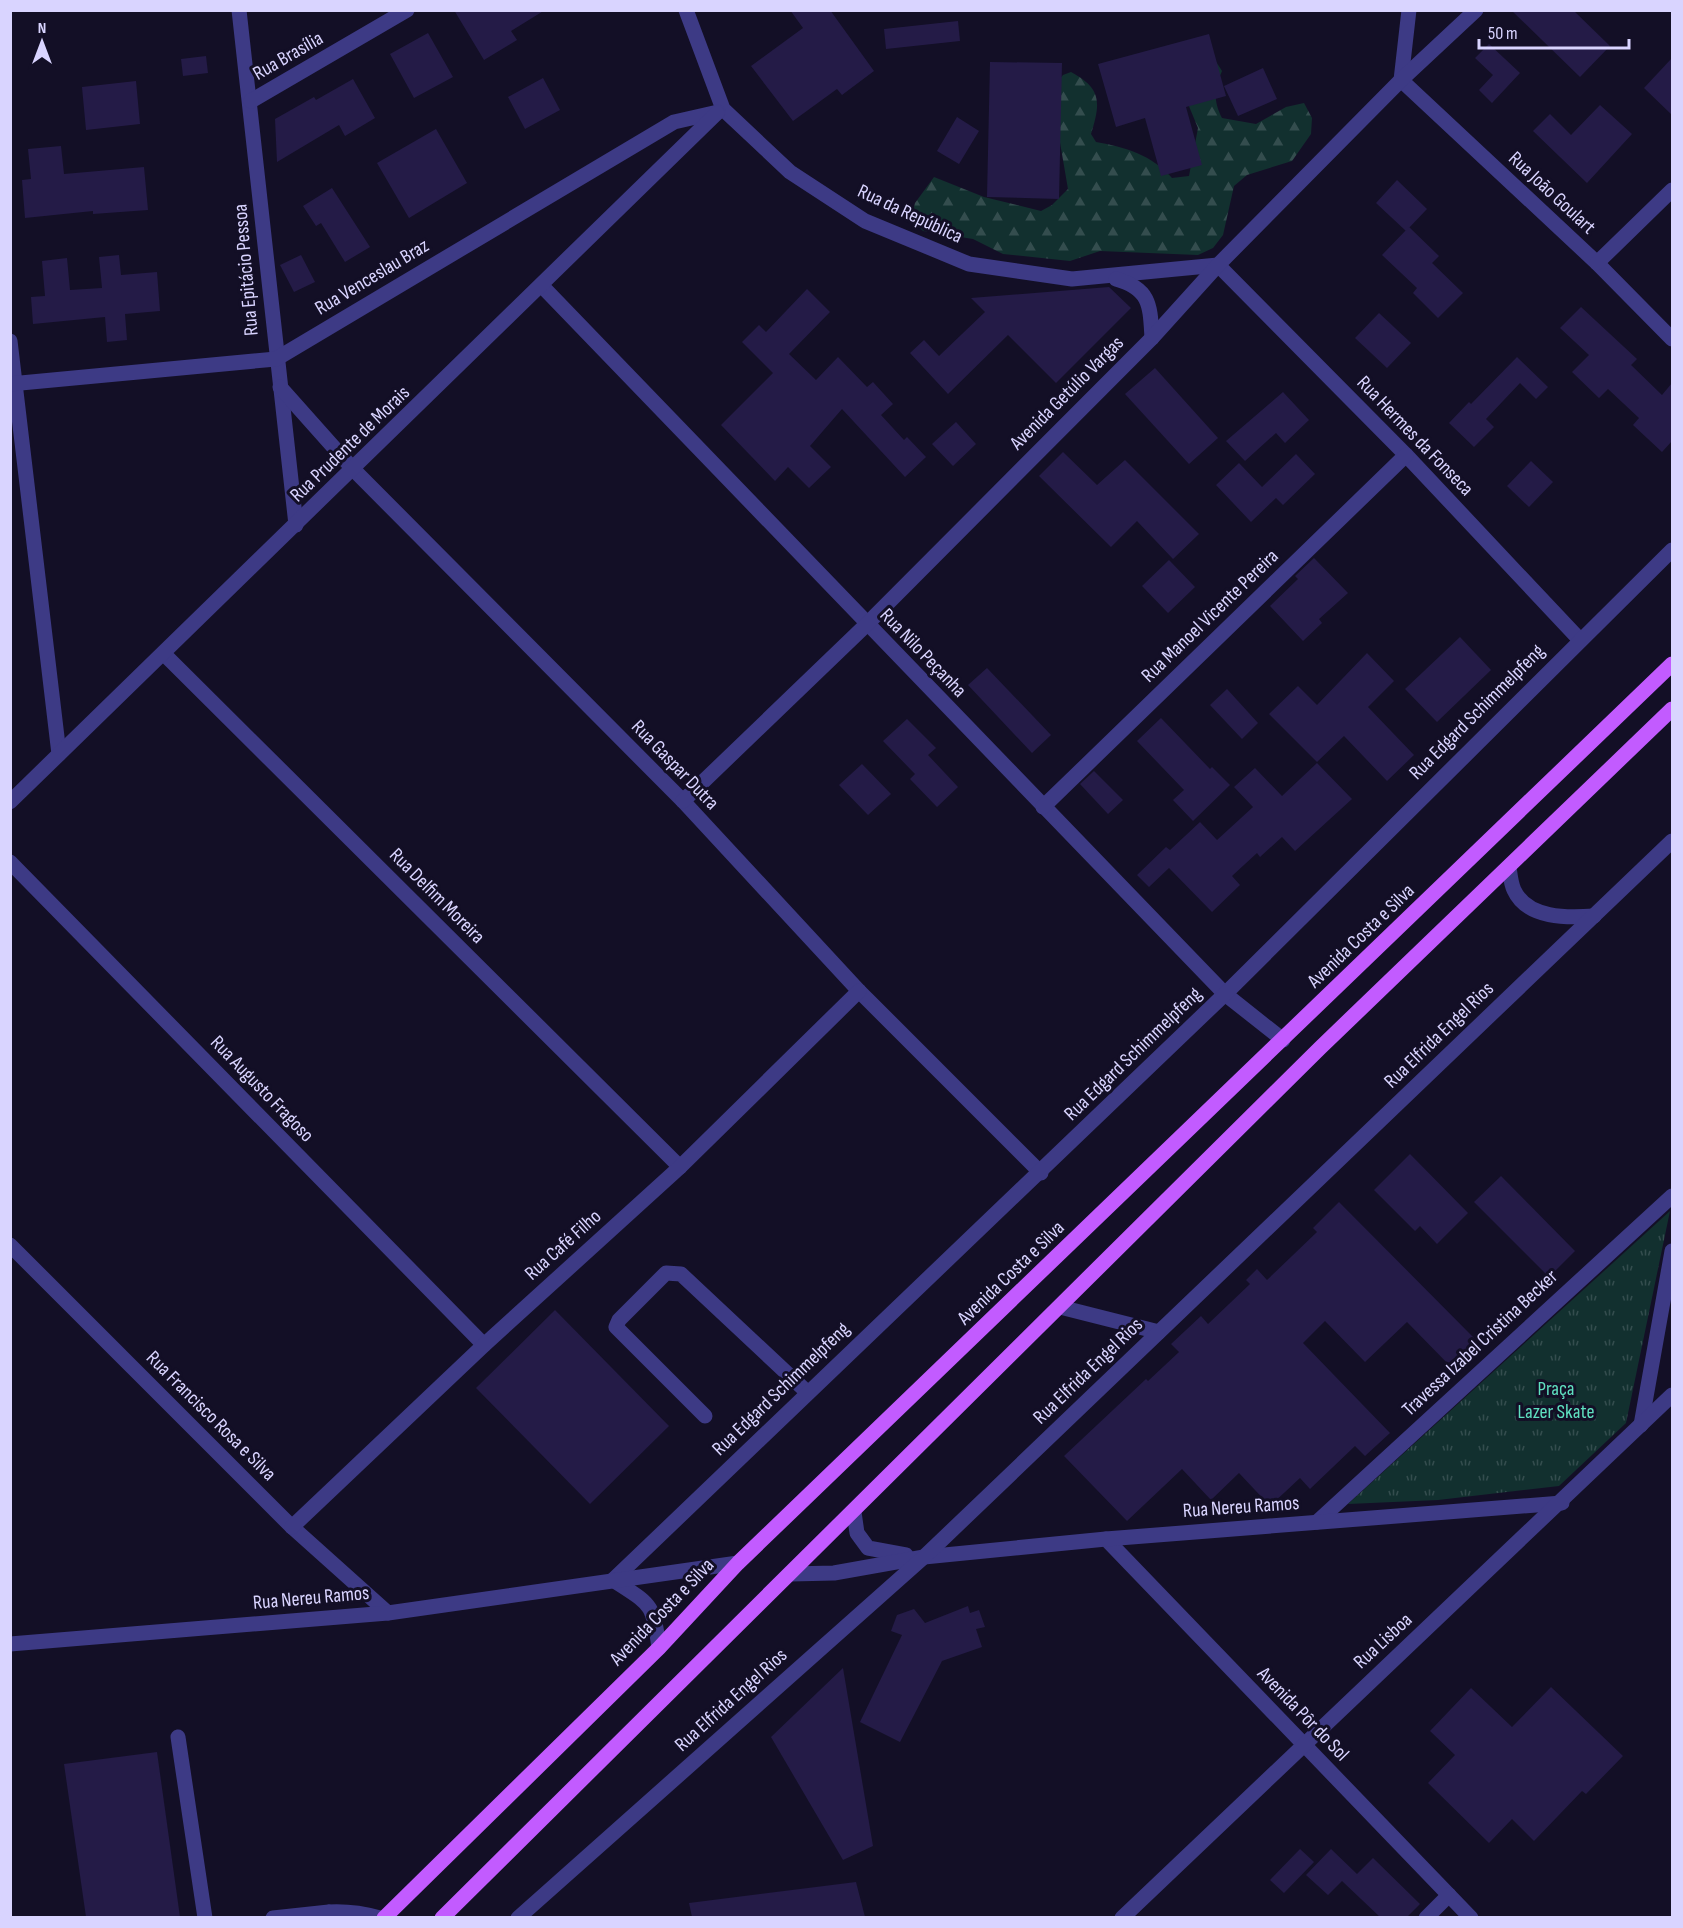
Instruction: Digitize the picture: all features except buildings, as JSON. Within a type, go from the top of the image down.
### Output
[{"type":"main road","name":"Avenida Costa e Silva","points":[[382,1917],[658,1648],[738,1563],[1672,664]]},
{"type":"main road","points":[[442,1917],[854,1512],[1320,1048],[1672,709]]},
{"type":"street","name":"Rua Epitácio Pessoa","points":[[239,10],[251,101],[279,387],[296,525]]},
{"type":"street","name":"Rua Brasília","points":[[251,101],[407,10]]},
{"type":"street","name":"Rua da República","points":[[686,10],[720,111],[789,172],[864,221],[969,264],[1072,279],[1218,265]]},
{"type":"street","points":[[1401,80],[1408,10]]},
{"type":"street","name":"Avenida Getúlio Vargas","points":[[683,801],[866,625],[1152,338],[1218,265],[1401,80],[1476,10]]},
{"type":"street","name":"Rua João Goulart","points":[[1401,80],[1597,262],[1672,339]]},
{"type":"street","name":"Rua Prudente de Morais","points":[[10,802],[720,111]]},
{"type":"street","name":"Rua Venceslau Braz","points":[[13,384],[276,358],[674,122],[720,111]]},
{"type":"street","points":[[1597,262],[1672,190]]},
{"type":"street","name":"Rua Hermes da Fonseca","points":[[1218,265],[1406,455],[1580,640]]},
{"type":"street","points":[[1107,276],[1133,284],[1148,300],[1152,338]]},
{"type":"street","name":"Rua Nilo Peçanha","points":[[542,286],[866,625],[1225,994],[1283,1040]]},
{"type":"street","points":[[10,341],[13,384],[59,754]]},
{"type":"street","name":"Rua Gaspar Dutra","points":[[279,387],[353,469],[683,801],[859,991],[1041,1173]]},
{"type":"street","name":"Rua Manoel Vicente Pereira","points":[[1043,807],[1406,455]]},
{"type":"street","name":"Rua Edgard Schimmelpfeng","points":[[613,1580],[807,1392],[1041,1173],[1225,994],[1672,550]]},
{"type":"street","name":"Rua Delfim Moreira","points":[[164,654],[680,1167]]},
{"type":"street","name":"Rua Elfrida Engel Rios","points":[[518,1917],[924,1557],[1672,841]]},
{"type":"street","name":"Rua Augusto Fragoso","points":[[10,862],[484,1345]]},
{"type":"street","points":[[1509,867],[1514,891],[1531,908],[1562,918],[1594,916]]},
{"type":"street","name":"Rua Café Filho","points":[[292,1527],[484,1345],[680,1167],[859,991]]},
{"type":"street","name":"Travessa Izabel Cristina Becker","points":[[1317,1522],[1672,1196]]},
{"type":"street","name":"Rua Francisco Rosa e Silva","points":[[10,1245],[292,1527],[387,1613]]},
{"type":"street","points":[[1641,1425],[1672,1251]]},
{"type":"street","points":[[705,1416],[616,1327],[619,1320],[666,1273],[681,1274],[807,1392]]},
{"type":"street","points":[[1060,1307],[1159,1332]]},
{"type":"street","name":"Rua Lisboa","points":[[1122,1917],[1302,1744],[1562,1503],[1672,1395]]},
{"type":"street","name":"Rua Nereu Ramos","points":[[924,1557],[1106,1539],[1562,1503]]},
{"type":"street","points":[[854,1512],[857,1533],[868,1548],[887,1553],[924,1557]]},
{"type":"street","name":"Avenida Pôr do Sol","points":[[1106,1539],[1471,1917]]},
{"type":"street","points":[[791,1574],[834,1573],[924,1557]]},
{"type":"street","name":"Rua Nereu Ramos","points":[[10,1644],[387,1613],[738,1563]]},
{"type":"street","points":[[613,1580],[644,1600],[654,1614],[658,1648]]},
{"type":"street","points":[[178,1737],[205,1917]]},
{"type":"street","points":[[1426,1917],[1449,1895]]},
{"type":"street","points":[[273,1917],[358,1911],[382,1917]]},
{"type":"green space","points":[[1213,57],[1222,71],[1217,83],[1216,95],[1217,106],[1222,118],[1256,124],[1286,107],[1304,103],[1312,118],[1311,134],[1292,161],[1247,175],[1234,186],[1223,235],[1213,248],[1198,255],[1100,251],[1070,261],[1003,254],[973,239],[923,231],[911,219],[915,203],[934,177],[984,197],[1041,211],[1052,205],[1068,189],[1051,90],[1063,75],[1071,72],[1094,91],[1097,106],[1091,134],[1096,142],[1137,153],[1156,163],[1172,178],[1189,176],[1198,128],[1179,82]]},
{"type":"green space","name":"Praça Lazer Skate","points":[[1670,1211],[1626,1423],[1559,1486],[1438,1500],[1348,1504]]}]
